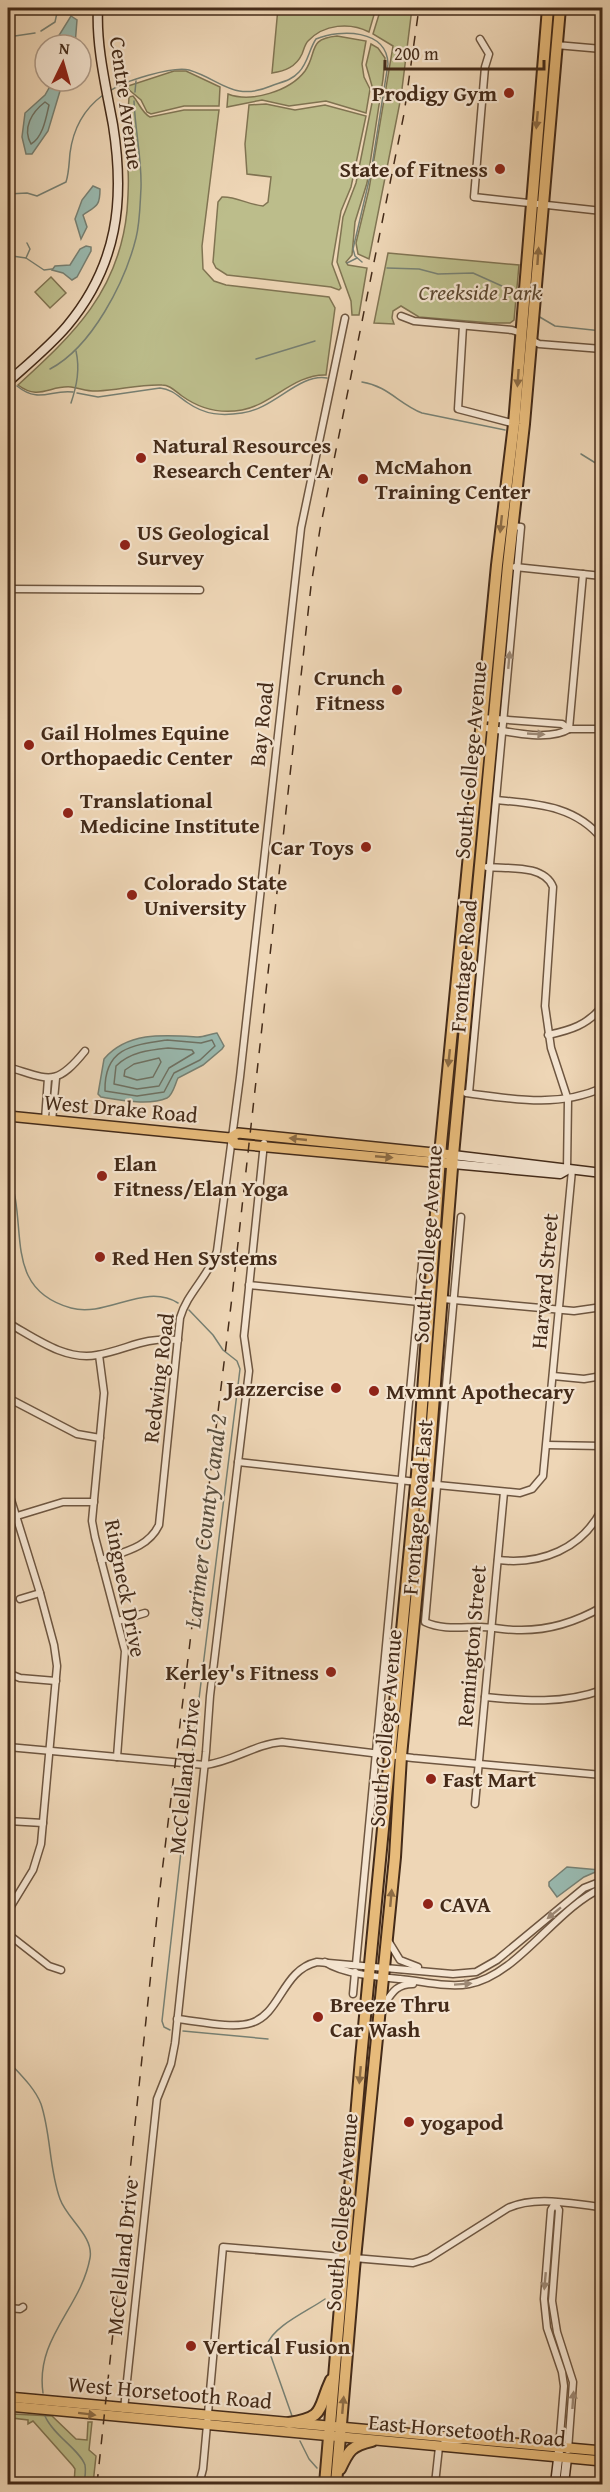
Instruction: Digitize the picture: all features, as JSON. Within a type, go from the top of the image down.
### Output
[{"type":"highway","name":"South College Avenue","points":[[337,2480],[370,1970],[427,1484],[439,1346],[448,1299],[453,1160],[464,1093],[485,867],[482,851],[498,724],[519,424],[531,340],[527,320],[536,204],[543,55],[548,8]]},
{"type":"highway","name":"South College Avenue","points":[[536,204],[560,8]]},
{"type":"highway","points":[[546,25],[551,30],[551,42],[556,45]]},
{"type":"highway","points":[[543,55],[548,60],[549,72],[553,75]]},
{"type":"highway","name":"South College Avenue","points":[[427,1484],[424,1302],[433,1261],[440,1158],[481,722],[513,526],[521,333],[527,320]]},
{"type":"highway","points":[[471,830],[477,837],[478,849],[482,851]]},
{"type":"highway","points":[[433,1261],[438,1268],[437,1293],[448,1299]]},
{"type":"highway","points":[[424,1302],[435,1308],[434,1340],[439,1346]]},
{"type":"highway","name":"South College Avenue","points":[[325,2484],[334,2375],[381,2009],[387,1939],[395,1755]]},
{"type":"highway","points":[[289,2423],[314,2417],[320,2410],[334,2375]]},
{"type":"highway","points":[[337,2480],[349,2451],[355,2445],[372,2441]]},
{"type":"main road","name":"West Drake Road","points":[[8,1116],[230,1138],[238,1133],[348,1149],[377,1147],[440,1158]]},
{"type":"main road","name":"West Drake Road","points":[[230,1138],[236,1144],[309,1150],[337,1148],[440,1158]]},
{"type":"main road","points":[[440,1158],[453,1160]]},
{"type":"main road","name":"West Horsetooth Road","points":[[8,2397],[123,2413],[150,2420],[208,2426],[329,2432]]},
{"type":"main road","name":"West Horsetooth Road","points":[[8,2406],[123,2413],[208,2415],[289,2423],[329,2432]]},
{"type":"main road","name":"East Horsetooth Road","points":[[329,2432],[468,2439],[563,2453],[603,2462]]},
{"type":"main road","name":"East Horsetooth Road","points":[[341,2433],[372,2441],[439,2447],[563,2453],[603,2451]]},
{"type":"street","name":"Centre Avenue","points":[[8,382],[66,327],[87,299],[105,262],[114,233],[119,192],[118,158],[98,36],[98,8]]},
{"type":"street","points":[[480,39],[489,54],[484,67],[474,197],[603,211]]},
{"type":"street","points":[[556,45],[603,49]]},
{"type":"street","points":[[401,316],[414,321],[512,330],[540,344],[603,349]]},
{"type":"street","name":"Bay Road","points":[[230,1138],[242,1065],[304,503],[345,318]]},
{"type":"street","points":[[463,326],[457,406],[461,411],[519,424]]},
{"type":"street","points":[[508,566],[603,576]]},
{"type":"street","points":[[481,722],[562,734],[569,729],[583,574]]},
{"type":"street","points":[[8,589],[200,590]]},
{"type":"street","points":[[481,722],[562,724],[569,729],[603,729]]},
{"type":"street","points":[[485,867],[497,800],[498,724]]},
{"type":"street","points":[[497,800],[542,804],[562,810],[586,822],[602,836]]},
{"type":"street","name":"Harvard Street","points":[[238,1462],[504,1492],[526,1492],[538,1484],[543,1476],[559,1310],[569,1170],[568,1100],[548,1035],[544,991],[553,887],[548,878],[540,873],[485,867]]},
{"type":"street","points":[[548,1035],[576,1028],[591,1019],[603,1007]]},
{"type":"street","points":[[8,1067],[52,1078],[71,1068],[85,1051]]},
{"type":"street","points":[[49,1121],[52,1078]]},
{"type":"street","points":[[464,1093],[534,1101],[568,1100],[603,1088]]},
{"type":"street","name":"McClelland Drive","points":[[123,2413],[157,2099],[173,2055],[210,1696],[249,1371],[244,1336],[264,1136]]},
{"type":"street","name":"Redwing Road","points":[[101,1560],[145,1543],[159,1525],[178,1340],[184,1305],[209,1270],[217,1251],[230,1138]]},
{"type":"street","points":[[453,1160],[560,1174],[569,1170],[603,1173]]},
{"type":"street","name":"Frontage Road East","points":[[461,1217],[448,1299],[427,1484],[425,1622],[432,1626],[491,1628]]},
{"type":"street","points":[[353,1994],[402,1479],[424,1302],[423,1253]]},
{"type":"street","points":[[249,1285],[424,1302]]},
{"type":"street","points":[[448,1299],[559,1310],[584,1311],[603,1307]]},
{"type":"street","points":[[8,1323],[62,1351],[81,1355],[99,1354],[150,1339],[178,1340]]},
{"type":"street","name":"Ringneck Drive","points":[[99,1354],[104,1384],[93,1528],[123,1640],[125,1661],[117,1757]]},
{"type":"street","points":[[553,1376],[584,1378],[603,1376]]},
{"type":"street","points":[[8,1398],[77,1434],[100,1438]]},
{"type":"street","points":[[547,1445],[603,1446]]},
{"type":"street","points":[[8,1490],[54,1645],[56,1681],[39,1854],[30,1875],[9,1906]]},
{"type":"street","name":"Remington Street","points":[[475,1804],[504,1492]]},
{"type":"street","points":[[17,1516],[71,1501],[94,1502]]},
{"type":"street","points":[[498,1560],[528,1561],[561,1551],[585,1533],[603,1509]]},
{"type":"street","points":[[20,1599],[39,1593]]},
{"type":"street","points":[[491,1628],[521,1630],[551,1627],[578,1619],[603,1607]]},
{"type":"street","points":[[118,1621],[145,1612]]},
{"type":"street","points":[[10,1674],[56,1681]]},
{"type":"street","points":[[485,1697],[526,1701],[557,1700],[603,1690]]},
{"type":"street","points":[[8,1747],[204,1765],[214,1764],[275,1743],[296,1743],[479,1764],[603,1775]]},
{"type":"street","points":[[8,1821],[43,1824]]},
{"type":"street","points":[[370,1970],[461,1974],[484,1968],[497,1960],[584,1888],[603,1881]]},
{"type":"street","points":[[177,2019],[239,2025],[252,2023],[265,2015],[300,1968],[306,1964],[324,1962],[384,1972],[423,1982],[461,1985],[488,1978],[504,1968],[585,1897],[603,1888]]},
{"type":"street","points":[[8,1934],[49,1965],[61,1970]]},
{"type":"street","points":[[387,1939],[400,1960],[429,1971]]},
{"type":"street","points":[[381,2009],[391,1992],[398,1987],[423,1982]]},
{"type":"street","points":[[199,2484],[208,2426],[223,2247],[406,2263],[421,2261],[515,2205],[536,2201],[603,2207]]},
{"type":"street","points":[[555,2203],[558,2210],[552,2301],[557,2332],[573,2382],[563,2453],[555,2484]]},
{"type":"street","points":[[8,2308],[23,2307]]},
{"type":"street","points":[[150,2420],[163,2417],[200,2421],[208,2415]]},
{"type":"street","points":[[208,2426],[220,2421],[253,2424],[268,2421]]},
{"type":"street","points":[[435,2484],[439,2447],[446,2442],[468,2439]]},
{"type":"street","points":[[563,2453],[564,2484]]},
{"type":"green space","points":[[278,8],[376,8],[369,32],[346,26],[329,28],[314,35],[307,42],[300,58],[293,65],[286,70],[272,73]]},
{"type":"green space","points":[[381,8],[412,8],[401,97],[369,259],[358,254],[356,243],[369,189],[393,46],[373,34]]},
{"type":"green space","points":[[337,36],[366,41],[362,64],[364,77],[370,89],[366,113],[326,101],[289,106],[262,100],[227,107],[228,94],[259,96],[290,84],[305,71],[317,43]]},
{"type":"green space","points":[[371,44],[378,48],[385,58],[367,183],[355,222],[352,255],[346,262],[348,265],[367,268],[359,315],[352,315],[351,301],[337,262],[343,217],[356,183],[374,93],[366,65]]},
{"type":"green space","points":[[174,71],[186,71],[220,87],[219,106],[184,106],[151,114],[147,112],[141,100],[128,89],[128,86]]},
{"type":"green space","points":[[133,96],[150,117],[184,110],[219,110],[202,246],[203,269],[214,281],[226,285],[329,297],[335,308],[326,375],[304,379],[264,402],[234,411],[218,411],[203,407],[165,385],[94,391],[64,387],[32,392],[18,385],[75,329],[104,288],[114,265],[127,211],[128,167],[125,147],[129,97]]},
{"type":"green space","points":[[266,104],[295,110],[325,105],[366,116],[351,187],[341,211],[332,264],[341,288],[339,290],[331,287],[227,275],[216,268],[213,262],[218,202],[222,197],[263,206],[268,202],[271,177],[247,174],[245,144],[249,105]]},
{"type":"green space","name":"Creekside Park","points":[[388,253],[519,265],[514,320],[510,323],[491,323],[419,317],[401,306],[393,311],[394,324],[374,323]]},
{"type":"green space","points":[[51,277],[66,293],[50,308],[35,292]]},
{"type":"green space","points":[[13,2414],[52,2416],[76,2439],[87,2440],[88,2422],[92,2422],[89,2450],[96,2456],[93,2484],[74,2484],[75,2469],[73,2466],[33,2421],[28,2424],[28,2420],[12,2418]]},
{"type":"water","points":[[71,16],[77,20],[76,33],[60,33]]},
{"type":"water","points":[[46,93],[59,93],[48,131],[32,154],[26,154],[22,137],[25,113]]},
{"type":"water","points":[[93,186],[100,189],[99,199],[96,205],[83,215],[87,227],[81,239],[75,219],[82,200]]},
{"type":"water","points":[[86,246],[91,247],[91,251],[77,277],[72,280],[63,273],[52,270],[55,266],[70,265],[80,249]]},
{"type":"water","points":[[217,1033],[224,1046],[222,1049],[203,1065],[178,1078],[169,1097],[152,1102],[134,1102],[101,1097],[98,1094],[104,1059],[124,1043],[148,1037],[203,1037]]},
{"type":"water","points":[[567,1867],[600,1870],[584,1877],[557,1897],[549,1886],[549,1882]]},
{"type":"waterway","points":[[41,31],[55,22],[58,8]]},
{"type":"waterway","points":[[8,37],[33,33]]},
{"type":"waterway","points":[[110,91],[148,75],[182,69],[200,74],[228,88],[247,92],[286,81],[296,75],[302,68],[316,39],[349,33],[371,38],[380,44],[386,52],[388,64],[371,172],[353,249],[355,256],[362,262]]},
{"type":"waterway","points":[[135,92],[136,81]]},
{"type":"waterway","points":[[8,194],[27,193],[37,196],[66,182],[70,153],[77,128],[85,113],[103,95]]},
{"type":"waterway","points":[[50,369],[65,359],[93,329],[115,293],[131,255],[138,226],[141,188],[134,101]]},
{"type":"waterway","points":[[26,258],[30,249],[27,243]]},
{"type":"waterway","points":[[12,256],[26,258],[44,270],[52,269]]},
{"type":"waterway","points":[[347,263],[357,258]]},
{"type":"waterway","points":[[387,268],[419,269],[438,274],[473,273],[513,291],[515,300],[519,303]]},
{"type":"waterway","points":[[538,316],[555,326],[602,331]]},
{"type":"waterway","points":[[256,359],[315,341]]},
{"type":"waterway","points":[[71,403],[77,377],[76,351]]},
{"type":"waterway","points":[[77,393],[98,397],[160,388],[172,392],[201,410],[214,414],[228,414],[254,410],[306,381],[327,378]]},
{"type":"waterway","points":[[362,382],[379,387],[422,413],[505,430]]},
{"type":"waterway","points":[[17,386],[39,395],[73,392]]},
{"type":"waterway","points":[[581,454],[602,467]]},
{"type":"waterway","name":"Larimer County Canal 2","points":[[8,1173],[14,1192],[21,1252],[26,1270],[34,1286],[49,1299],[71,1308],[84,1310],[152,1296],[178,1303]]},
{"type":"waterway","name":"Larimer County Canal 2","points":[[189,1310],[213,1335],[223,1350],[237,1361],[240,1369],[192,1755]]},
{"type":"waterway","name":"Larimer County Canal 2","points":[[170,2030],[164,2027],[162,2021],[190,1771]]},
{"type":"waterway","name":"Larimer County Canal 2","points":[[183,2031],[268,2039]]},
{"type":"waterway","points":[[8,2061],[31,2087],[41,2104],[47,2127],[56,2188],[63,2206],[84,2235],[90,2250],[85,2276],[52,2339],[46,2356],[42,2373],[43,2393]]},
{"type":"waterway","name":"Larimer County Canal 2","points":[[292,2416],[267,2345],[276,2331],[325,2299]]},
{"type":"waterway","points":[[45,2416],[54,2430],[82,2459],[85,2465],[84,2484]]},
{"type":"waterway","name":"Larimer County Canal 2","points":[[300,2441],[309,2459],[317,2468]]},
{"type":"railway","points":[[97,2484],[159,1897],[232,1297],[311,586],[320,529],[404,114],[419,8]]},
{"type":"place","name":"Prodigy Gym","points":[[509,93]]},
{"type":"place","name":"State of Fitness","points":[[500,169]]},
{"type":"place","name":"Natural Resources Research Center A","points":[[141,458]]},
{"type":"place","name":"McMahon Training Center","points":[[363,479]]},
{"type":"place","name":"US Geological Survey","points":[[125,545]]},
{"type":"place","name":"Crunch Fitness","points":[[397,690]]},
{"type":"place","name":"Gail Holmes Equine Orthopaedic Center","points":[[29,745]]},
{"type":"place","name":"Translational Medicine Institute","points":[[68,813]]},
{"type":"place","name":"Car Toys","points":[[366,847]]},
{"type":"place","name":"Colorado State University","points":[[132,895]]},
{"type":"place","name":"Elan Fitness/Elan Yoga","points":[[102,1176]]},
{"type":"place","name":"Red Hen Systems","points":[[100,1257]]},
{"type":"place","name":"Jazzercise","points":[[336,1388]]},
{"type":"place","name":"Mvmnt Apothecary","points":[[374,1391]]},
{"type":"place","name":"Kerley's Fitness","points":[[331,1672]]},
{"type":"place","name":"Fast Mart","points":[[431,1779]]},
{"type":"place","name":"CAVA","points":[[428,1904]]},
{"type":"place","name":"Breeze Thru Car Wash","points":[[318,2017]]},
{"type":"place","name":"yogapod","points":[[409,2122]]},
{"type":"place","name":"Vertical Fusion","points":[[191,2346]]}]
